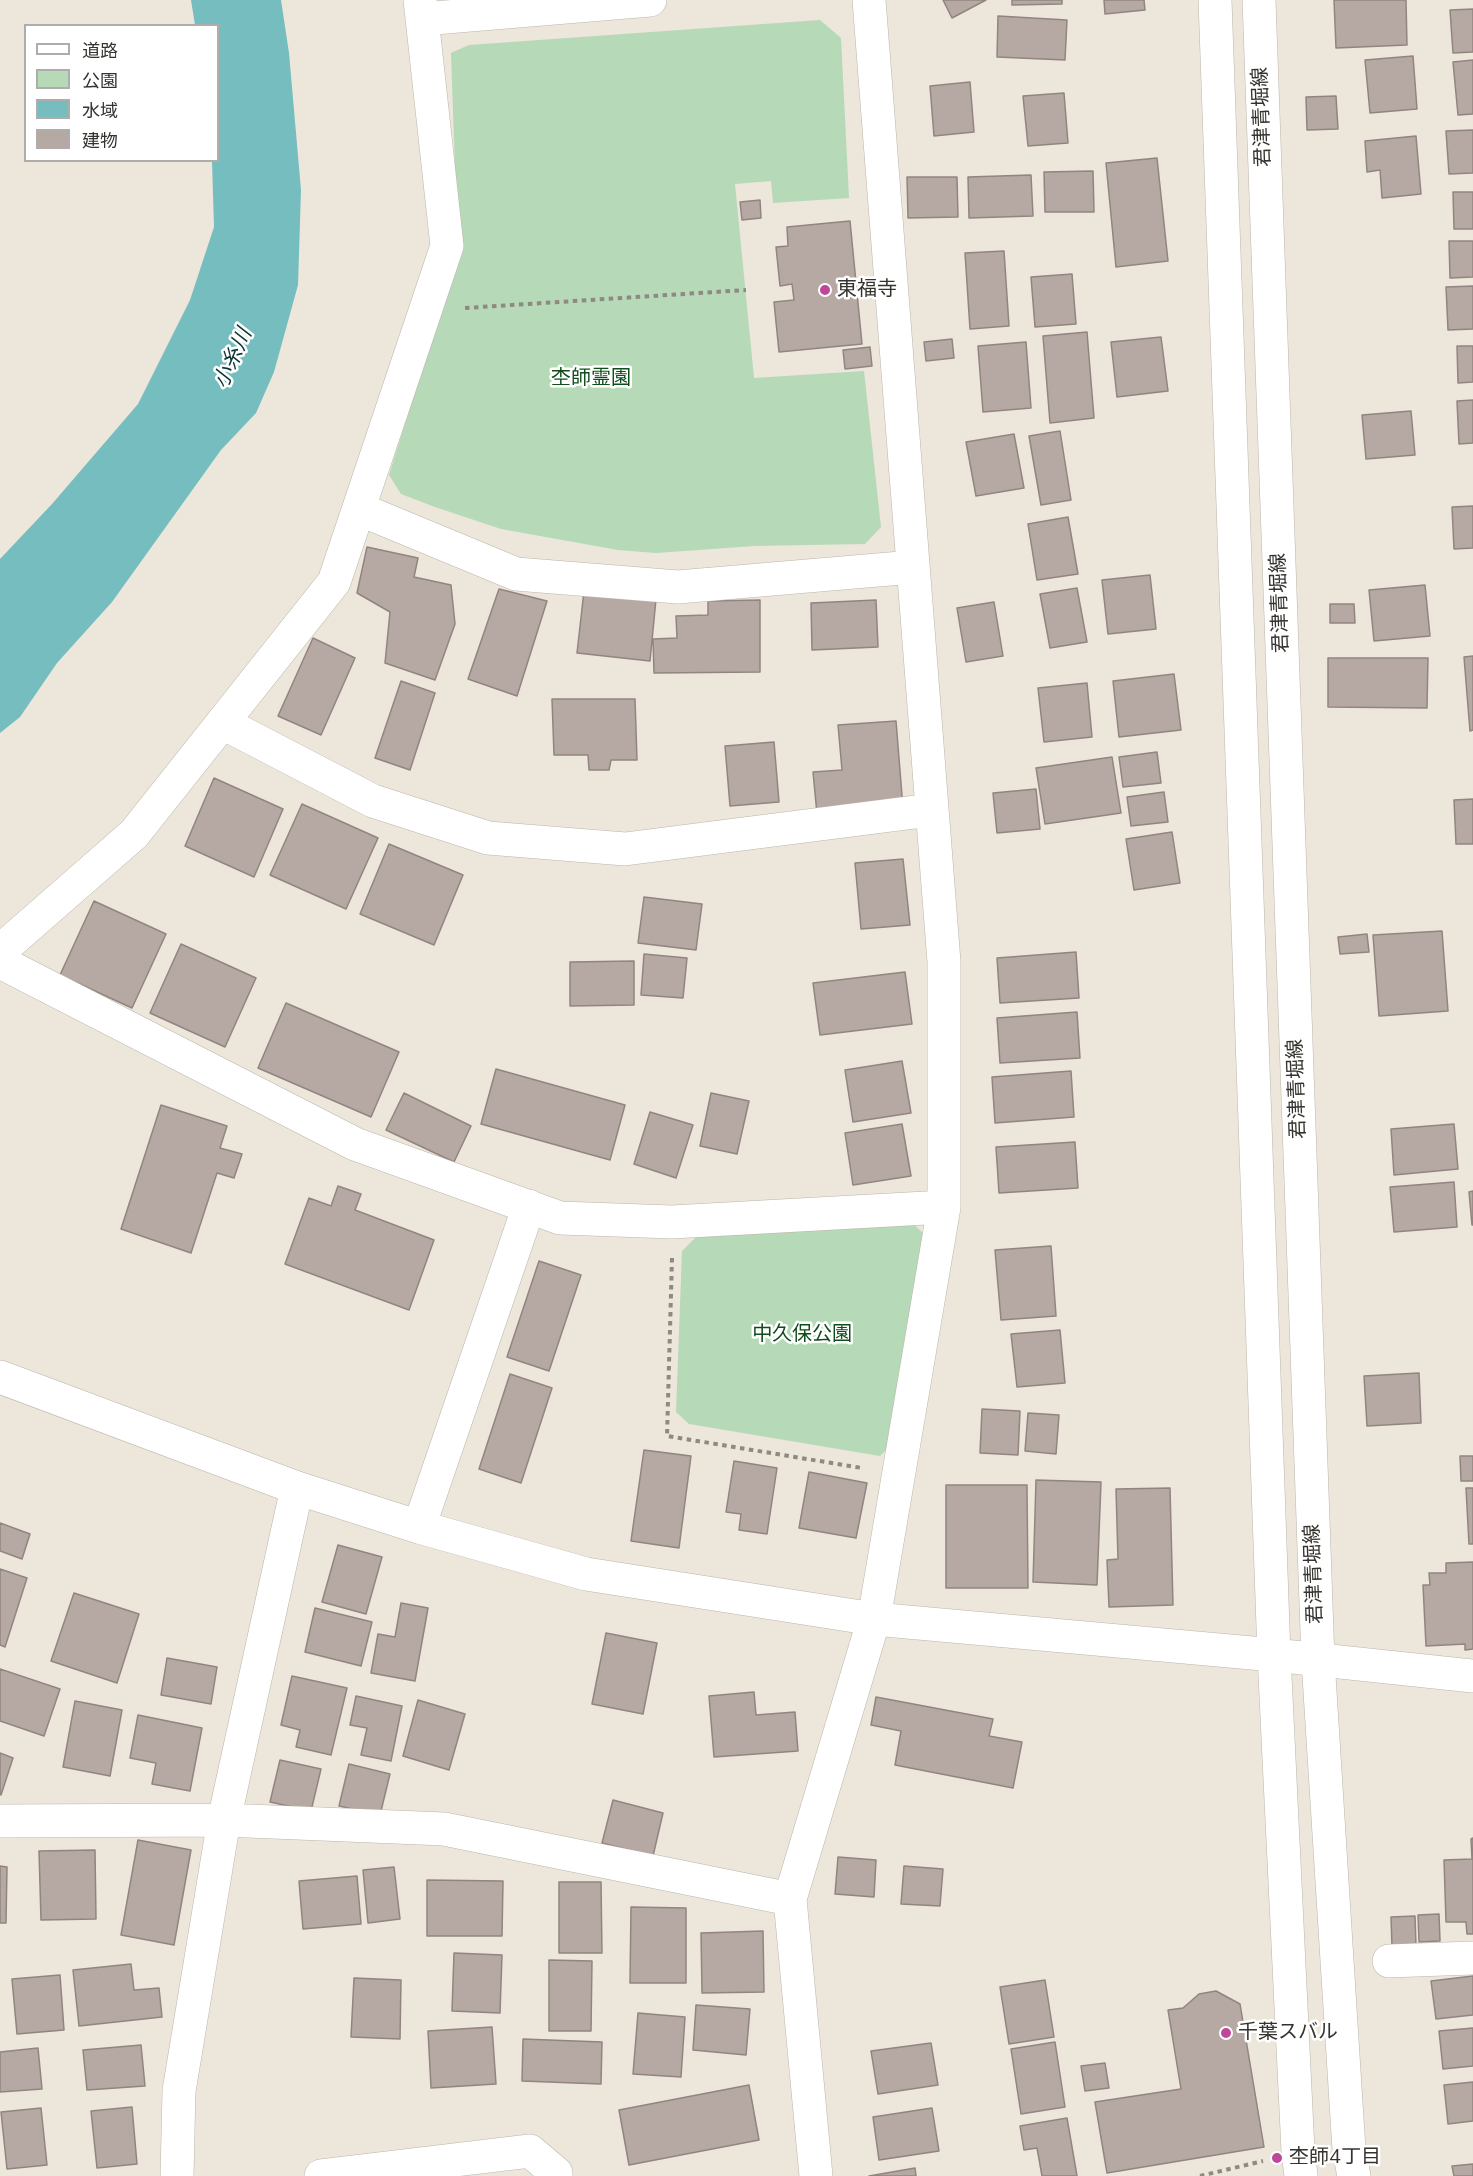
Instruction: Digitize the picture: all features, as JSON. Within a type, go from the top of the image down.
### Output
[{"type":"street","points":[[0,951],[134,834],[334,582],[447,246],[421,9],[650,0]]},
{"type":"street","points":[[816,2176],[790,1899],[874,1619],[944,1207],[944,962],[869,0]]},
{"type":"street","points":[[1215,0],[1274,1655],[1301,2176]]},
{"type":"street","name":"君津青堀線","points":[[1259,0],[1318,1660],[1349,2150],[1353,2176]]},
{"type":"street","points":[[360,508],[516,574],[678,587],[913,567]]},
{"type":"street","points":[[223,723],[373,801],[488,838],[626,849],[932,810]]},
{"type":"street","points":[[0,962],[355,1144],[560,1218],[672,1222],[944,1207]]},
{"type":"street","points":[[420,1527],[529,1206]]},
{"type":"street","points":[[0,1377],[297,1488],[420,1527],[586,1574],[874,1619],[1274,1655],[1473,1676]]},
{"type":"street","points":[[177,2176],[179,2091],[224,1820],[297,1488]]},
{"type":"street","points":[[0,1821],[224,1820],[444,1828],[790,1899]]},
{"type":"street","points":[[1389,1961],[1473,1958]]},
{"type":"street","points":[[321,2176],[530,2151],[556,2173],[556,2176]]},
{"type":"path","points":[[454,309],[746,290]]},
{"type":"path","points":[[672,1222],[667,1436],[899,1474]]},
{"type":"path","points":[[1200,2176],[1272,2159]]},
{"type":"green space","name":"杢師霊園","points":[[820,20],[841,38],[849,198],[773,203],[771,181],[735,184],[754,378],[864,371],[881,527],[865,544],[754,546],[656,553],[618,550],[501,529],[401,494],[389,475],[458,255],[451,53],[469,45]]},
{"type":"green space","name":"中久保公園","points":[[909,1220],[925,1235],[893,1443],[880,1456],[689,1424],[676,1412],[682,1251],[696,1237]]},
{"type":"water","name":"小糸川","points":[[191,0],[281,0],[289,53],[301,190],[298,285],[274,372],[256,413],[221,450],[112,602],[57,663],[20,717],[0,733],[0,559],[52,504],[138,404],[190,300],[214,227],[212,162],[219,162],[219,24],[195,24]]},
{"type":"building","points":[[943,0],[986,0],[952,18]]},
{"type":"building","points":[[1012,0],[1062,0],[1062,4],[1012,5]]},
{"type":"building","points":[[1104,0],[1144,0],[1145,10],[1105,14]]},
{"type":"building","points":[[1334,0],[1406,0],[1407,45],[1336,48]]},
{"type":"building","points":[[1473,9],[1473,52],[1453,53],[1450,10]]},
{"type":"building","points":[[998,16],[1067,20],[1065,60],[997,57]]},
{"type":"building","points":[[1413,56],[1417,109],[1370,113],[1365,60]]},
{"type":"building","points":[[1473,60],[1473,114],[1458,115],[1453,62]]},
{"type":"building","points":[[970,82],[974,132],[934,136],[930,86]]},
{"type":"building","points":[[1064,93],[1068,143],[1028,146],[1023,96]]},
{"type":"building","points":[[1336,96],[1338,129],[1307,130],[1306,97]]},
{"type":"building","points":[[1473,130],[1473,173],[1449,174],[1446,131]]},
{"type":"building","points":[[1416,136],[1421,194],[1382,198],[1380,170],[1367,172],[1365,141]]},
{"type":"building","points":[[1157,158],[1168,261],[1116,267],[1106,163]]},
{"type":"building","points":[[1093,171],[1094,212],[1045,212],[1044,172]]},
{"type":"building","points":[[1031,175],[1033,216],[969,218],[968,177]]},
{"type":"building","points":[[907,177],[957,177],[958,217],[908,218]]},
{"type":"building","points":[[1453,192],[1473,192],[1473,229],[1454,229]]},
{"type":"building","points":[[760,200],[761,218],[742,220],[740,202]]},
{"type":"building","name":"東福寺","points":[[850,221],[862,344],[779,352],[774,302],[794,300],[792,284],[780,286],[776,247],[788,246],[787,227]]},
{"type":"building","points":[[1449,241],[1473,241],[1473,277],[1450,278]]},
{"type":"building","points":[[1004,251],[1009,326],[970,329],[965,253]]},
{"type":"building","points":[[1072,274],[1076,324],[1035,327],[1031,277]]},
{"type":"building","points":[[1473,286],[1473,329],[1448,330],[1446,287]]},
{"type":"building","points":[[1087,332],[1094,418],[1050,423],[1043,336]]},
{"type":"building","points":[[1161,337],[1168,391],[1117,397],[1111,342]]},
{"type":"building","points":[[952,339],[954,358],[926,361],[924,342]]},
{"type":"building","points":[[1026,342],[1031,408],[983,412],[978,346]]},
{"type":"building","points":[[1457,346],[1473,346],[1473,382],[1458,383]]},
{"type":"building","points":[[870,347],[872,366],[845,369],[843,350]]},
{"type":"building","points":[[1473,400],[1473,443],[1459,444],[1457,401]]},
{"type":"building","points":[[1411,411],[1415,455],[1366,459],[1362,415]]},
{"type":"building","points":[[1060,431],[1071,500],[1041,505],[1029,436]]},
{"type":"building","points":[[1014,434],[1024,488],[976,496],[966,442]]},
{"type":"building","points":[[1473,506],[1473,548],[1454,549],[1452,507]]},
{"type":"building","points":[[1068,517],[1078,574],[1037,580],[1028,524]]},
{"type":"building","points":[[367,547],[418,558],[414,577],[451,585],[455,624],[435,680],[385,663],[390,612],[357,593]]},
{"type":"building","points":[[1150,575],[1156,629],[1108,634],[1102,580]]},
{"type":"building","points":[[1425,585],[1430,636],[1374,641],[1369,590]]},
{"type":"building","points":[[1077,588],[1087,642],[1050,648],[1040,594]]},
{"type":"building","points":[[499,589],[547,601],[517,696],[468,679]]},
{"type":"building","points":[[584,591],[656,599],[650,661],[577,653]]},
{"type":"building","points":[[760,600],[760,672],[654,673],[653,639],[677,638],[676,616],[708,615],[708,601]]},
{"type":"building","points":[[876,600],[878,647],[812,650],[811,603]]},
{"type":"building","points":[[994,602],[1003,656],[966,662],[957,608]]},
{"type":"building","points":[[1330,604],[1354,604],[1355,623],[1330,623]]},
{"type":"building","points":[[313,638],[355,658],[321,735],[278,716]]},
{"type":"building","points":[[1473,656],[1473,730],[1470,731],[1464,657]]},
{"type":"building","points":[[1328,658],[1428,658],[1427,708],[1328,707]]},
{"type":"building","points":[[1174,674],[1181,730],[1119,737],[1113,681]]},
{"type":"building","points":[[401,681],[435,693],[410,770],[375,758]]},
{"type":"building","points":[[1087,683],[1092,737],[1044,742],[1038,688]]},
{"type":"building","points":[[552,699],[635,699],[637,760],[611,760],[609,770],[589,770],[588,755],[554,755]]},
{"type":"building","points":[[896,721],[903,808],[817,814],[813,772],[842,770],[838,725]]},
{"type":"building","points":[[774,742],[779,802],[730,806],[725,746]]},
{"type":"building","points":[[1157,752],[1161,783],[1123,787],[1119,757]]},
{"type":"building","points":[[1112,757],[1121,813],[1045,824],[1036,768]]},
{"type":"building","points":[[214,778],[283,809],[254,877],[185,846]]},
{"type":"building","points":[[1036,789],[1040,829],[997,833],[993,793]]},
{"type":"building","points":[[1164,792],[1168,822],[1131,826],[1127,797]]},
{"type":"building","points":[[1473,799],[1473,844],[1456,844],[1454,800]]},
{"type":"building","points":[[302,804],[378,838],[346,909],[270,875]]},
{"type":"building","points":[[1172,832],[1180,883],[1134,890],[1126,839]]},
{"type":"building","points":[[389,844],[463,875],[434,945],[360,914]]},
{"type":"building","points":[[903,859],[910,925],[861,929],[855,863]]},
{"type":"building","points":[[644,897],[702,904],[696,950],[638,943]]},
{"type":"building","points":[[94,901],[166,934],[132,1008],[60,975]]},
{"type":"building","points":[[1442,931],[1448,1011],[1379,1016],[1373,935]]},
{"type":"building","points":[[1367,934],[1369,952],[1340,954],[1338,937]]},
{"type":"building","points":[[181,944],[256,978],[225,1047],[150,1013]]},
{"type":"building","points":[[1076,952],[1079,998],[1000,1003],[997,958]]},
{"type":"building","points":[[644,954],[687,958],[683,998],[641,995]]},
{"type":"building","points":[[634,961],[634,1005],[570,1006],[570,962]]},
{"type":"building","points":[[905,972],[912,1024],[820,1035],[813,983]]},
{"type":"building","points":[[286,1003],[399,1052],[371,1117],[258,1068]]},
{"type":"building","points":[[1077,1012],[1080,1058],[1000,1063],[997,1018]]},
{"type":"building","points":[[902,1061],[911,1113],[853,1122],[845,1070]]},
{"type":"building","points":[[496,1069],[625,1105],[610,1160],[481,1124]]},
{"type":"building","points":[[1071,1071],[1074,1117],[995,1123],[992,1077]]},
{"type":"building","points":[[404,1093],[471,1126],[454,1162],[386,1130]]},
{"type":"building","points":[[711,1093],[749,1101],[737,1154],[700,1146]]},
{"type":"building","points":[[161,1105],[227,1126],[220,1148],[242,1154],[234,1178],[217,1173],[191,1253],[121,1229]]},
{"type":"building","points":[[650,1112],[693,1125],[676,1178],[634,1164]]},
{"type":"building","points":[[902,1124],[911,1176],[853,1185],[845,1133]]},
{"type":"building","points":[[1454,1124],[1458,1169],[1394,1175],[1391,1129]]},
{"type":"building","points":[[1075,1142],[1078,1188],[999,1193],[996,1147]]},
{"type":"building","points":[[1454,1182],[1457,1227],[1394,1232],[1390,1187]]},
{"type":"building","points":[[338,1186],[361,1194],[355,1210],[434,1240],[409,1310],[285,1264],[309,1198],[331,1206]]},
{"type":"building","points":[[1473,1191],[1473,1225],[1472,1225],[1469,1192]]},
{"type":"building","points":[[1051,1246],[1056,1316],[1001,1320],[995,1250]]},
{"type":"building","points":[[539,1261],[581,1275],[549,1371],[507,1357]]},
{"type":"building","points":[[1060,1330],[1065,1383],[1017,1387],[1011,1334]]},
{"type":"building","points":[[1419,1373],[1421,1423],[1367,1426],[1364,1376]]},
{"type":"building","points":[[510,1374],[552,1388],[521,1483],[479,1469]]},
{"type":"building","points":[[982,1409],[1020,1411],[1018,1455],[980,1453]]},
{"type":"building","points":[[1028,1413],[1059,1415],[1056,1454],[1025,1451]]},
{"type":"building","points":[[644,1450],[691,1456],[679,1548],[631,1541]]},
{"type":"building","points":[[1460,1456],[1473,1456],[1473,1481],[1461,1481]]},
{"type":"building","points":[[734,1461],[777,1468],[767,1534],[739,1530],[741,1514],[726,1512]]},
{"type":"building","points":[[809,1472],[867,1483],[856,1538],[799,1528]]},
{"type":"building","points":[[1036,1480],[1101,1482],[1097,1585],[1033,1582]]},
{"type":"building","points":[[946,1485],[1027,1485],[1028,1588],[946,1588]]},
{"type":"building","points":[[1170,1488],[1173,1605],[1109,1607],[1107,1560],[1118,1559],[1116,1489]]},
{"type":"building","points":[[1466,1488],[1473,1488],[1473,1544],[1469,1544]]},
{"type":"building","points":[[0,1523],[30,1534],[22,1559],[0,1551]]},
{"type":"building","points":[[338,1545],[382,1557],[366,1614],[322,1602]]},
{"type":"building","points":[[1473,1562],[1473,1649],[1465,1650],[1465,1644],[1426,1646],[1423,1585],[1430,1585],[1429,1573],[1446,1573],[1446,1563]]},
{"type":"building","points":[[0,1569],[27,1578],[5,1647],[0,1645]]},
{"type":"building","points":[[74,1593],[139,1614],[117,1683],[51,1661]]},
{"type":"building","points":[[401,1603],[428,1608],[415,1681],[371,1673],[378,1634],[395,1637]]},
{"type":"building","points":[[315,1608],[372,1622],[361,1666],[305,1652]]},
{"type":"building","points":[[606,1633],[657,1643],[643,1714],[592,1704]]},
{"type":"building","points":[[167,1658],[217,1667],[211,1704],[161,1695]]},
{"type":"building","points":[[0,1669],[60,1689],[44,1736],[0,1721]]},
{"type":"building","points":[[292,1676],[347,1688],[331,1755],[296,1747],[300,1730],[281,1725]]},
{"type":"building","points":[[754,1692],[756,1715],[795,1712],[798,1751],[714,1757],[709,1696]]},
{"type":"building","points":[[356,1696],[402,1706],[391,1761],[361,1755],[367,1728],[350,1725]]},
{"type":"building","points":[[876,1697],[993,1719],[989,1736],[1022,1742],[1013,1788],[895,1765],[901,1731],[871,1725]]},
{"type":"building","points":[[418,1700],[465,1714],[449,1770],[403,1756]]},
{"type":"building","points":[[75,1701],[122,1710],[110,1776],[63,1767]]},
{"type":"building","points":[[138,1715],[202,1728],[190,1791],[152,1784],[156,1763],[130,1758]]},
{"type":"building","points":[[0,1753],[13,1758],[1,1795],[0,1794]]},
{"type":"building","points":[[280,1760],[321,1769],[311,1811],[270,1802]]},
{"type":"building","points":[[349,1764],[390,1774],[380,1815],[339,1806]]},
{"type":"building","points":[[613,1800],[663,1813],[653,1856],[602,1843]]},
{"type":"building","points":[[1473,1838],[1473,1934],[1467,1934],[1466,1922],[1446,1922],[1444,1860],[1472,1859],[1471,1839]]},
{"type":"building","points":[[138,1840],[191,1850],[174,1945],[121,1935]]},
{"type":"building","points":[[95,1850],[96,1919],[41,1920],[39,1851]]},
{"type":"building","points":[[838,1857],[876,1860],[874,1897],[835,1894]]},
{"type":"building","points":[[0,1866],[7,1867],[6,1923],[0,1923]]},
{"type":"building","points":[[904,1866],[943,1869],[940,1906],[901,1904]]},
{"type":"building","points":[[394,1867],[400,1919],[368,1923],[363,1870]]},
{"type":"building","points":[[357,1876],[361,1924],[303,1929],[299,1881]]},
{"type":"building","points":[[427,1880],[503,1881],[502,1936],[427,1936]]},
{"type":"building","points":[[559,1882],[601,1882],[602,1953],[559,1953]]},
{"type":"building","points":[[631,1907],[686,1908],[686,1983],[630,1983]]},
{"type":"building","points":[[1439,1914],[1440,1941],[1419,1942],[1418,1915]]},
{"type":"building","points":[[1415,1916],[1416,1946],[1392,1947],[1391,1917]]},
{"type":"building","points":[[763,1931],[764,1992],[702,1993],[701,1933]]},
{"type":"building","points":[[454,1953],[502,1955],[500,2013],[452,2011]]},
{"type":"building","points":[[549,1960],[592,1961],[591,2031],[549,2031]]},
{"type":"building","points":[[131,1964],[134,1990],[159,1988],[162,2017],[79,2026],[73,1970]]},
{"type":"building","points":[[60,1975],[64,2030],[17,2034],[12,1979]]},
{"type":"building","points":[[1473,1976],[1473,2015],[1436,2019],[1431,1981]]},
{"type":"building","points":[[354,1978],[401,1980],[400,2039],[351,2037]]},
{"type":"building","points":[[1045,1980],[1054,2037],[1009,2044],[1000,1987]]},
{"type":"building","points":[[1216,1991],[1240,2004],[1264,2147],[1107,2173],[1095,2102],[1181,2089],[1168,2010],[1183,2008],[1199,1994]]},
{"type":"building","points":[[696,2005],[750,2009],[746,2055],[693,2050]]},
{"type":"building","points":[[638,2013],[685,2017],[681,2077],[633,2074]]},
{"type":"building","points":[[492,2027],[496,2084],[431,2088],[428,2031]]},
{"type":"building","points":[[1473,2028],[1473,2066],[1443,2069],[1439,2031]]},
{"type":"building","points":[[523,2039],[602,2042],[601,2084],[522,2081]]},
{"type":"building","points":[[1055,2042],[1065,2107],[1021,2114],[1011,2049]]},
{"type":"building","points":[[931,2043],[938,2085],[878,2094],[871,2051]]},
{"type":"building","points":[[141,2045],[145,2086],[87,2090],[83,2050]]},
{"type":"building","points":[[38,2048],[42,2089],[0,2092],[0,2052]]},
{"type":"building","points":[[1105,2063],[1109,2088],[1085,2091],[1081,2066]]},
{"type":"building","points":[[1473,2082],[1473,2121],[1448,2124],[1444,2085]]},
{"type":"building","points":[[749,2085],[759,2140],[629,2165],[619,2110]]},
{"type":"building","points":[[132,2107],[137,2164],[97,2168],[91,2111]]},
{"type":"building","points":[[41,2108],[47,2165],[7,2169],[1,2112]]},
{"type":"building","points":[[932,2108],[939,2151],[879,2160],[873,2117]]},
{"type":"building","points":[[1067,2118],[1077,2176],[1042,2176],[1037,2148],[1024,2150],[1020,2126]]},
{"type":"building","points":[[1473,2164],[1473,2176],[1454,2176],[1452,2166]]},
{"type":"building","points":[[915,2168],[916,2176],[869,2176]]},
{"type":"place","name":"東福寺","points":[[825,290]]},
{"type":"place","name":"千葉スバル","points":[[1226,2033]]},
{"type":"place","name":"杢師4丁目","points":[[1277,2158]]}]
